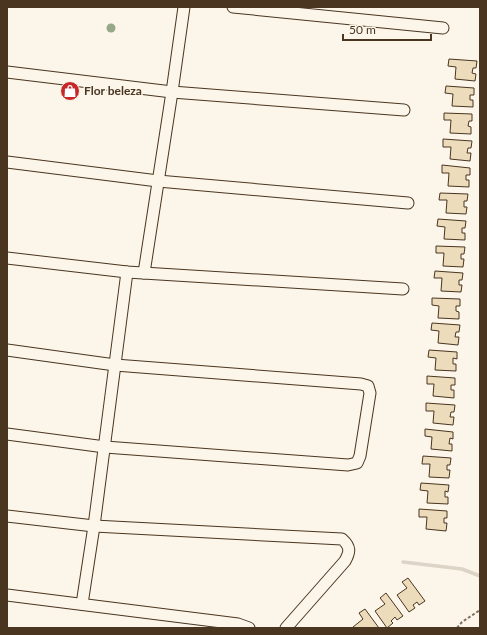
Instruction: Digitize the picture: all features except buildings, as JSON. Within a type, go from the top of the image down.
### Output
[{"type":"street","points":[[144,273],[184,7]]},
{"type":"street","points":[[233,7],[443,28]]},
{"type":"street","points":[[7,72],[172,92],[404,110]]},
{"type":"street","points":[[7,162],[158,181],[408,203]]},
{"type":"street","points":[[7,258],[127,272],[403,289]]},
{"type":"street","points":[[82,604],[105,447],[127,272]]},
{"type":"street","points":[[7,350],[115,365],[362,384],[368,386],[370,393],[360,456],[357,463],[348,465],[105,447],[7,434]]},
{"type":"street","points":[[7,516],[94,526],[342,540],[348,544],[349,554],[345,561],[286,628]]},
{"type":"street","points":[[7,595],[238,624],[249,628]]},
{"type":"path","points":[[457,628],[462,622],[480,610]]},
{"type":"waterway","points":[[403,562],[462,569],[480,576]]},
{"type":"place","name":"Flor beleza","points":[[70,91]]}]
